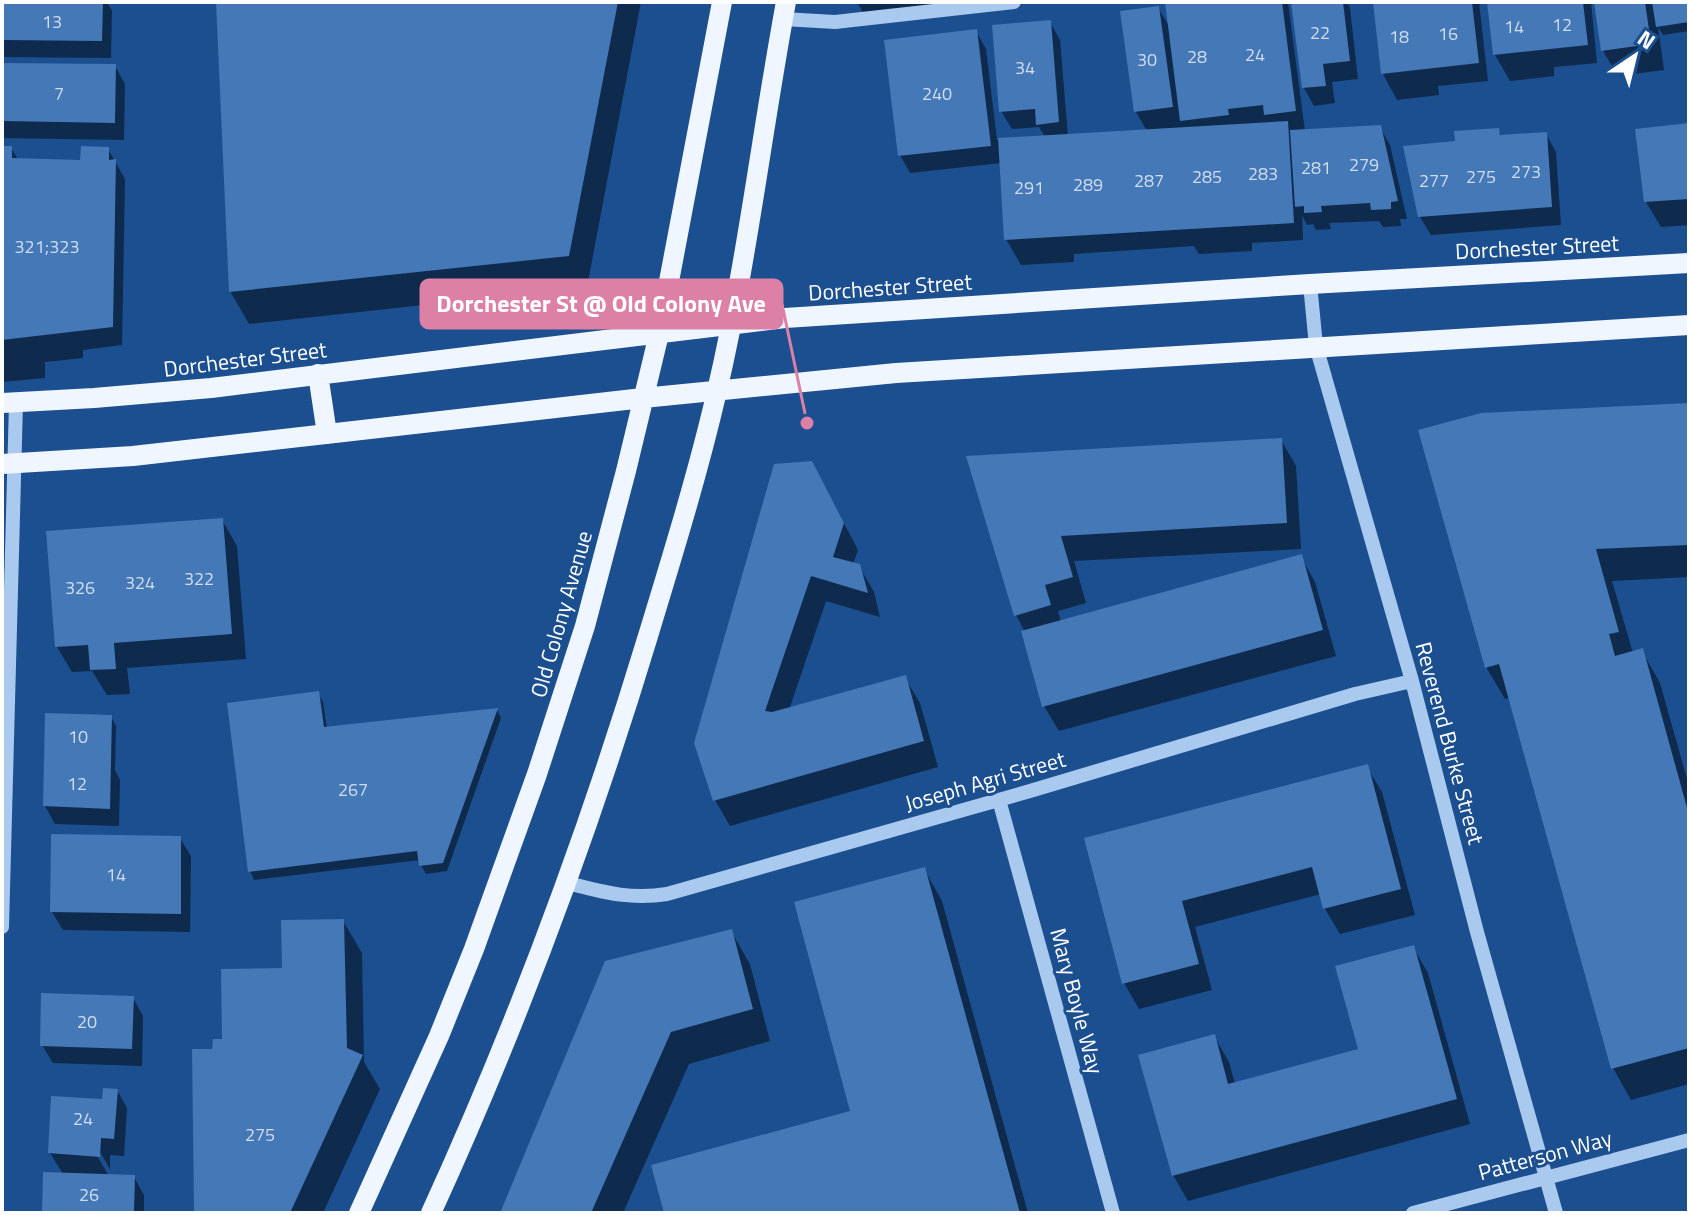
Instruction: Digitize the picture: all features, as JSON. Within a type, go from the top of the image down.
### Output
[{"type":"main road","name":"Old Colony Avenue","points":[[359,1213],[439,1036],[474,949],[564,697],[595,590],[659,334],[722,2]]},
{"type":"main road","points":[[431,1213],[497,1064],[567,883],[624,716],[692,491],[745,257],[784,10]]},
{"type":"main road","name":"Dorchester Street","points":[[9,403],[182,391],[785,318],[1689,263]]},
{"type":"main road","points":[[8,464],[133,456],[643,398],[896,373],[1689,325]]},
{"type":"main road","points":[[318,374],[327,434]]},
{"type":"street","points":[[784,10],[835,22],[1014,2]]},
{"type":"street","name":"Reverend Burke Street","points":[[1310,284],[1316,346],[1412,681],[1477,932],[1556,1213]]},
{"type":"street","points":[[2,927],[9,403]]},
{"type":"street","name":"Joseph Agri Street","points":[[567,883],[624,896],[667,894],[999,800],[1355,694],[1412,681]]},
{"type":"street","name":"Mary Boyle Way","points":[[999,800],[1113,1213]]},
{"type":"street","name":"Patterson Way","points":[[1413,1213],[1689,1140]]},
{"type":"building","points":[[2,2],[103,2],[102,41],[2,40]]},
{"type":"building","points":[[216,2],[618,2],[569,256],[229,292]]},
{"type":"building","points":[[1165,2],[1282,2],[1296,111],[1264,115],[1263,105],[1228,109],[1229,115],[1180,121]]},
{"type":"building","points":[[1291,2],[1343,2],[1350,61],[1323,64],[1326,86],[1302,88]]},
{"type":"building","points":[[1373,2],[1472,2],[1479,63],[1381,74]]},
{"type":"building","points":[[1487,2],[1583,2],[1588,45],[1493,55]]},
{"type":"building","points":[[1594,2],[1645,2],[1651,44],[1601,51]]},
{"type":"building","points":[[1652,2],[1687,2],[1689,22],[1656,27]]},
{"type":"building","points":[[1159,6],[1173,107],[1134,112],[1120,11]]},
{"type":"building","points":[[1051,20],[1059,122],[1036,125],[1035,109],[999,112],[992,25]]},
{"type":"building","points":[[977,29],[991,146],[898,156],[884,40]]},
{"type":"building","points":[[2,63],[116,64],[115,123],[2,121]]},
{"type":"building","points":[[1288,121],[1294,223],[1004,240],[998,138]]},
{"type":"building","points":[[1689,123],[1689,199],[1644,202],[1635,129]]},
{"type":"building","points":[[1381,125],[1398,201],[1391,202],[1391,209],[1371,210],[1370,203],[1321,206],[1322,212],[1304,213],[1304,206],[1295,207],[1290,130]]},
{"type":"building","points":[[1499,128],[1500,135],[1547,132],[1552,207],[1418,217],[1403,146],[1455,141],[1454,131]]},
{"type":"building","points":[[2,146],[12,146],[12,158],[80,160],[81,146],[109,147],[109,160],[116,159],[113,327],[2,340]]},
{"type":"building","points":[[1689,403],[1689,545],[1596,549],[1619,632],[1609,634],[1615,656],[1643,648],[1689,815],[1689,1048],[1611,1069],[1499,664],[1485,668],[1418,430],[1481,413]]},
{"type":"building","points":[[1282,438],[1287,523],[1061,536],[1073,577],[1045,585],[1051,605],[1014,616],[966,456]]},
{"type":"building","points":[[812,461],[844,523],[833,557],[860,564],[868,593],[811,576],[765,711],[772,712],[906,675],[924,741],[713,801],[694,743],[774,464]]},
{"type":"building","points":[[223,518],[232,634],[114,643],[116,669],[90,670],[88,645],[55,647],[46,531]]},
{"type":"building","points":[[1302,554],[1323,630],[1042,707],[1021,631]]},
{"type":"building","points":[[319,691],[324,727],[498,708],[443,863],[419,866],[417,851],[248,872],[227,703]]},
{"type":"building","points":[[45,713],[112,715],[110,809],[43,806]]},
{"type":"building","points":[[1368,764],[1401,889],[1323,909],[1312,867],[1182,901],[1199,964],[1122,984],[1084,838]]},
{"type":"building","points":[[51,834],[181,836],[181,914],[50,912]]},
{"type":"building","points":[[925,867],[1020,1213],[664,1213],[651,1165],[850,1111],[794,902]]},
{"type":"building","points":[[344,919],[347,1048],[363,1055],[290,1213],[194,1213],[192,1049],[212,1049],[213,1039],[222,1039],[221,969],[282,968],[281,920]]},
{"type":"building","points":[[732,929],[753,1009],[671,1032],[591,1213],[500,1213],[605,961]]},
{"type":"building","points":[[1414,945],[1457,1099],[1172,1176],[1138,1055],[1215,1034],[1228,1084],[1358,1049],[1335,966]]},
{"type":"building","points":[[41,993],[134,996],[132,1049],[40,1046]]},
{"type":"building","points":[[103,1088],[118,1089],[114,1139],[101,1138],[100,1157],[48,1153],[51,1096],[102,1099]]},
{"type":"building","points":[[43,1172],[135,1175],[134,1213],[42,1212]]},
{"type":"place","name":"Dorchester St @ Old Colony Ave","points":[[807,423]]}]
